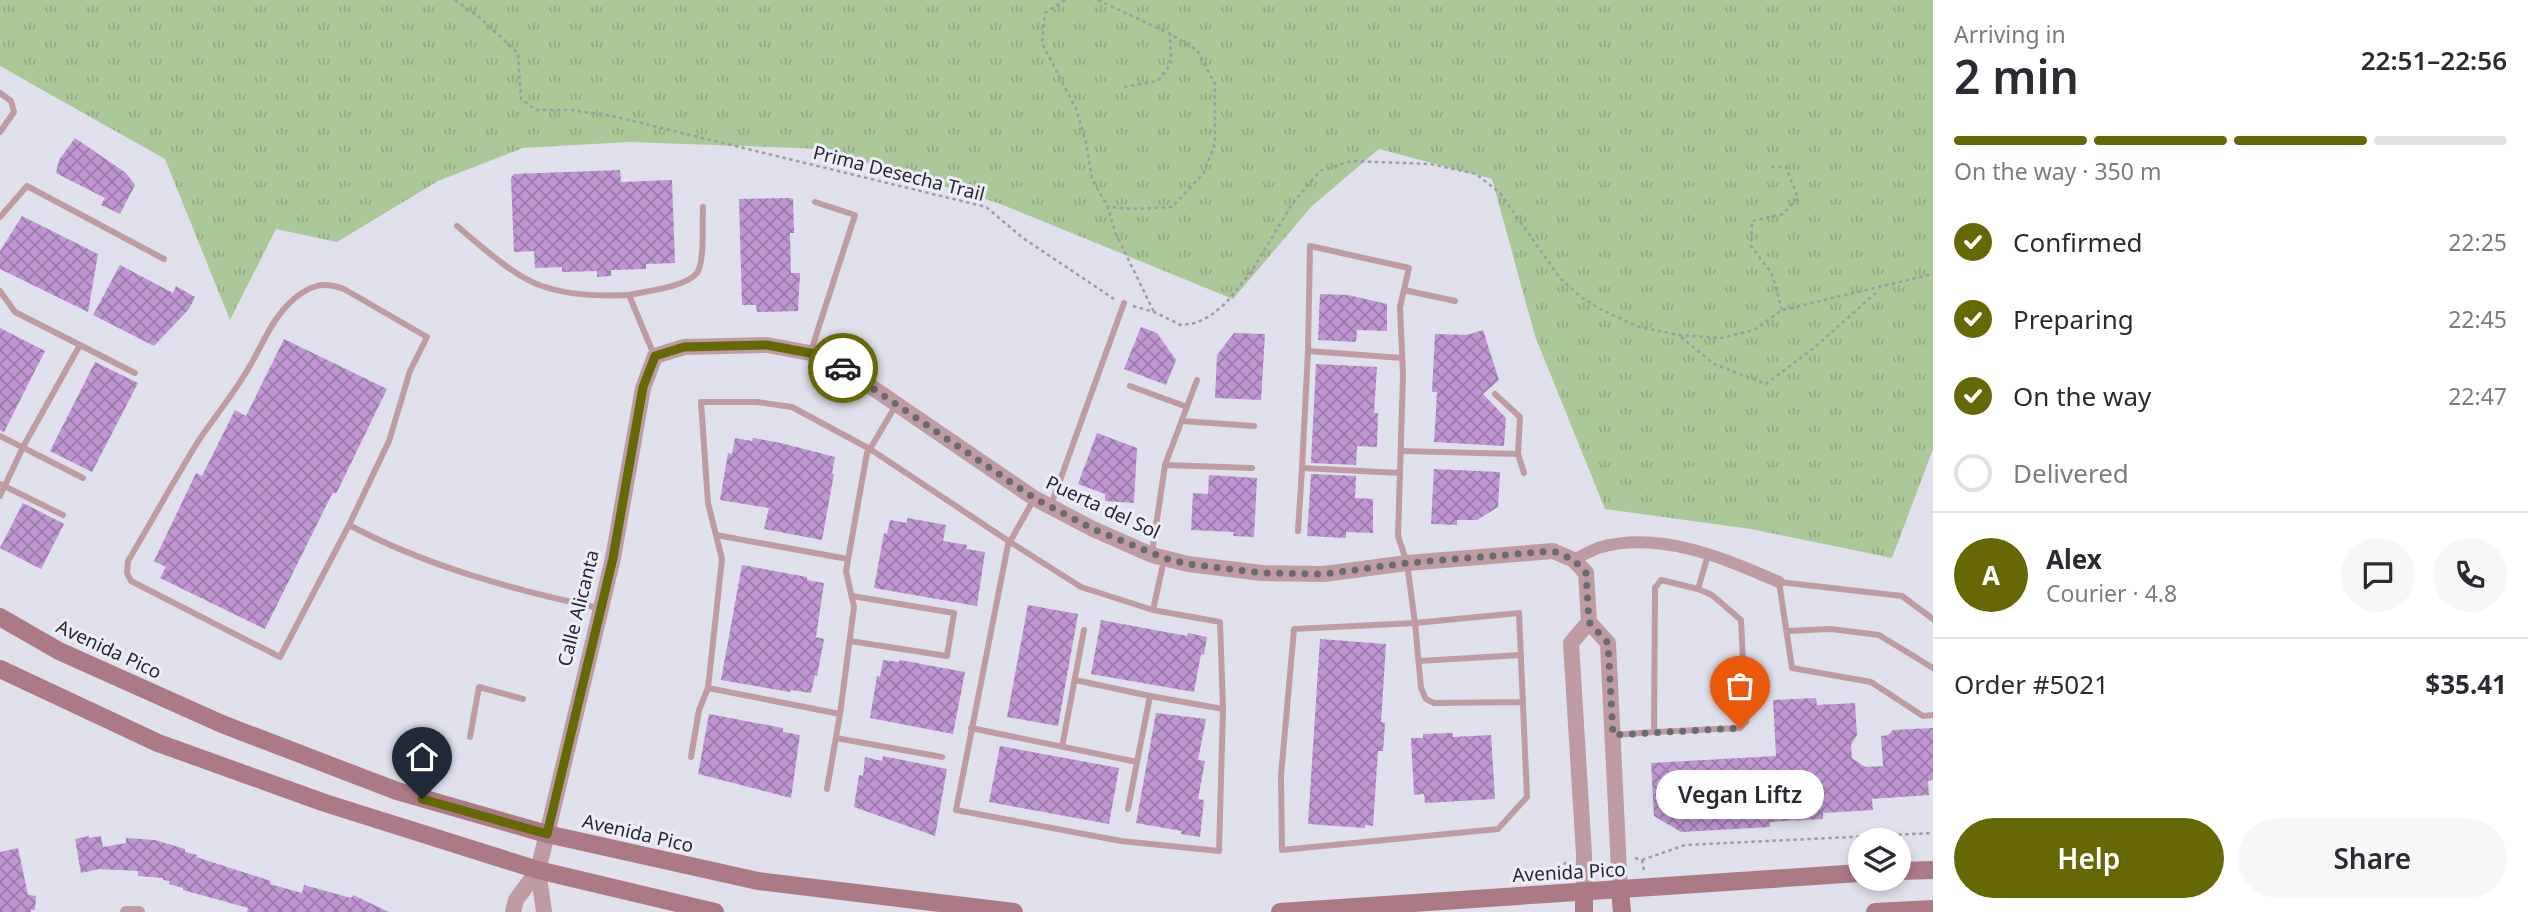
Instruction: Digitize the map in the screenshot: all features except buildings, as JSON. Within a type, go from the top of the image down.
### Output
[{"type":"main road","name":"Avenida Pico","points":[[0,617],[59,650],[222,724],[397,792],[547,834],[758,881],[1014,912]]},
{"type":"main road","points":[[0,668],[158,743],[326,803],[538,870],[715,912]]},
{"type":"main road","points":[[1911,871],[1933,870]]},
{"type":"main road","name":"Avenida Pico","points":[[1280,912],[1848,874]]},
{"type":"main road","points":[[1620,891],[1622,912]]},
{"type":"main road","points":[[1584,893],[1584,912]]},
{"type":"main road","points":[[1875,912],[1933,909]]},
{"type":"street","name":"Puerta del Sol","points":[[655,356],[684,347],[767,345],[826,356],[1034,498],[1093,529],[1158,556],[1188,564],[1262,573],[1324,574],[1407,563],[1553,551],[1574,560]]},
{"type":"street","name":"Calle Alicanta","points":[[513,912],[516,901],[538,870],[613,558],[643,387],[655,356]]},
{"type":"street","points":[[1620,891],[1608,643],[1589,622],[1586,573],[1574,560],[1597,548],[1630,543],[1670,545],[1735,563],[1779,582]]},
{"type":"street","points":[[1584,893],[1571,643],[1589,622]]},
{"type":"street","name":"Calle Alicanta","points":[[538,870],[544,912]]},
{"type":"street","points":[[126,912],[139,912]]},
{"type":"lane","points":[[0,93],[11,101],[13,112],[0,132]]},
{"type":"lane","points":[[0,217],[27,186],[164,259]]},
{"type":"lane","points":[[810,353],[855,215],[815,202]]},
{"type":"lane","points":[[457,226],[488,253],[540,286],[589,296],[629,295],[674,286],[696,275],[701,265],[703,207]]},
{"type":"lane","points":[[1298,531],[1311,246],[1409,268],[1400,307],[1403,375],[1398,536],[1407,563],[1421,688],[1426,699],[1434,703],[1523,702]]},
{"type":"lane","points":[[317,285],[333,285],[344,289],[427,337],[410,372],[389,441],[349,525],[280,657],[131,581],[127,573],[128,561],[198,442],[245,374],[269,329],[295,298],[317,285]]},
{"type":"lane","points":[[1404,290],[1455,301]]},
{"type":"lane","points":[[0,291],[15,312],[135,373]]},
{"type":"lane","points":[[629,295],[655,356]]},
{"type":"lane","points":[[1051,507],[1124,303]]},
{"type":"lane","points":[[0,496],[2,485],[80,345]]},
{"type":"lane","points":[[1308,351],[1402,358]]},
{"type":"lane","points":[[1153,610],[1165,465],[1197,380]]},
{"type":"lane","points":[[1130,386],[1187,407]]},
{"type":"lane","points":[[1495,394],[1520,417],[1518,454],[1524,473]]},
{"type":"lane","points":[[691,757],[699,710],[708,688],[722,559],[708,503],[701,402],[757,402],[792,407],[870,449],[1010,542],[1082,587],[1153,610],[1220,622],[1223,709],[1219,851],[1121,841],[956,810],[1010,542],[1034,498]]},
{"type":"lane","points":[[827,789],[854,607],[846,571],[848,559],[870,449],[896,405]]},
{"type":"lane","points":[[1182,421],[1254,425]]},
{"type":"lane","points":[[0,436],[83,478]]},
{"type":"lane","points":[[1401,451],[1518,454]]},
{"type":"lane","points":[[1165,465],[1252,468]]},
{"type":"lane","points":[[1302,468],[1400,472]]},
{"type":"lane","points":[[2,485],[63,515]]},
{"type":"lane","points":[[349,525],[383,544],[453,569],[600,608]]},
{"type":"lane","points":[[716,535],[848,559]]},
{"type":"lane","points":[[1698,589],[1707,555]]},
{"type":"lane","points":[[1613,735],[1740,728],[1746,722],[1741,620],[1712,595],[1661,580],[1655,588],[1654,732]]},
{"type":"lane","points":[[1933,619],[1902,596],[1779,582],[1792,668],[1871,682],[1923,716],[1933,715]]},
{"type":"lane","points":[[850,642],[947,656],[954,613],[852,596]]},
{"type":"lane","points":[[1519,613],[1527,797],[1498,829],[1282,850],[1281,776],[1294,629],[1415,623],[1519,613]]},
{"type":"lane","points":[[1787,631],[1830,629],[1879,635],[1933,668]]},
{"type":"lane","points":[[1062,747],[1084,631]]},
{"type":"lane","points":[[1419,661],[1521,655]]},
{"type":"lane","points":[[1075,680],[1223,709]]},
{"type":"lane","points":[[470,737],[480,687],[523,699]]},
{"type":"lane","points":[[708,688],[840,714]]},
{"type":"lane","points":[[1128,809],[1150,696]]},
{"type":"lane","points":[[971,727],[1137,762]]},
{"type":"lane","points":[[836,738],[942,757]]},
{"type":"path","name":"Prima Desecha Trail","points":[[455,0],[478,16],[518,53],[521,99],[536,110],[571,110],[612,116],[923,194],[986,207],[1023,238],[1109,296],[1181,325],[1203,320],[1226,303],[1253,269],[1292,204],[1320,171],[1351,161],[1430,164],[1476,174],[1500,193],[1560,278],[1582,298],[1639,327],[1679,335],[1721,338],[1754,330],[1782,310],[1933,274]]},
{"type":"path","points":[[1065,0],[1045,13],[1042,43],[1076,109],[1086,142],[1092,178],[1108,207],[1115,232],[1154,312]]},
{"type":"path","points":[[1098,0],[1170,34],[1197,50],[1216,84],[1215,144],[1203,174],[1172,207],[1108,207]]},
{"type":"path","points":[[1124,87],[1158,80],[1171,63],[1170,34]]},
{"type":"path","points":[[1771,167],[1786,167],[1798,198],[1783,214],[1752,222],[1751,246],[1772,274],[1782,310]]},
{"type":"path","points":[[1679,335],[1714,364],[1766,384],[1814,348],[1882,288]]},
{"type":"path","points":[[1642,860],[1685,845],[1933,833]]},
{"type":"green space","points":[[0,0],[1933,0],[1933,449],[1892,558],[1751,529],[1605,509],[1535,336],[1492,179],[1379,149],[1312,206],[1233,299],[998,203],[823,149],[629,142],[523,148],[438,181],[337,242],[276,229],[230,320],[165,159],[0,66]]},
{"type":"way so far","points":[[843,368],[1034,498],[1093,529],[1152,555],[1188,564],[1262,573],[1324,574],[1407,563],[1553,551],[1574,560],[1586,573],[1589,622],[1608,643],[1613,735],[1740,728]]},
{"type":"place","name":"Vegan Liftz","points":[[1740,728]]},
{"type":"route","points":[[422,799],[547,834],[613,558],[643,387],[655,356],[684,347],[767,345],[826,356],[843,368]]}]
